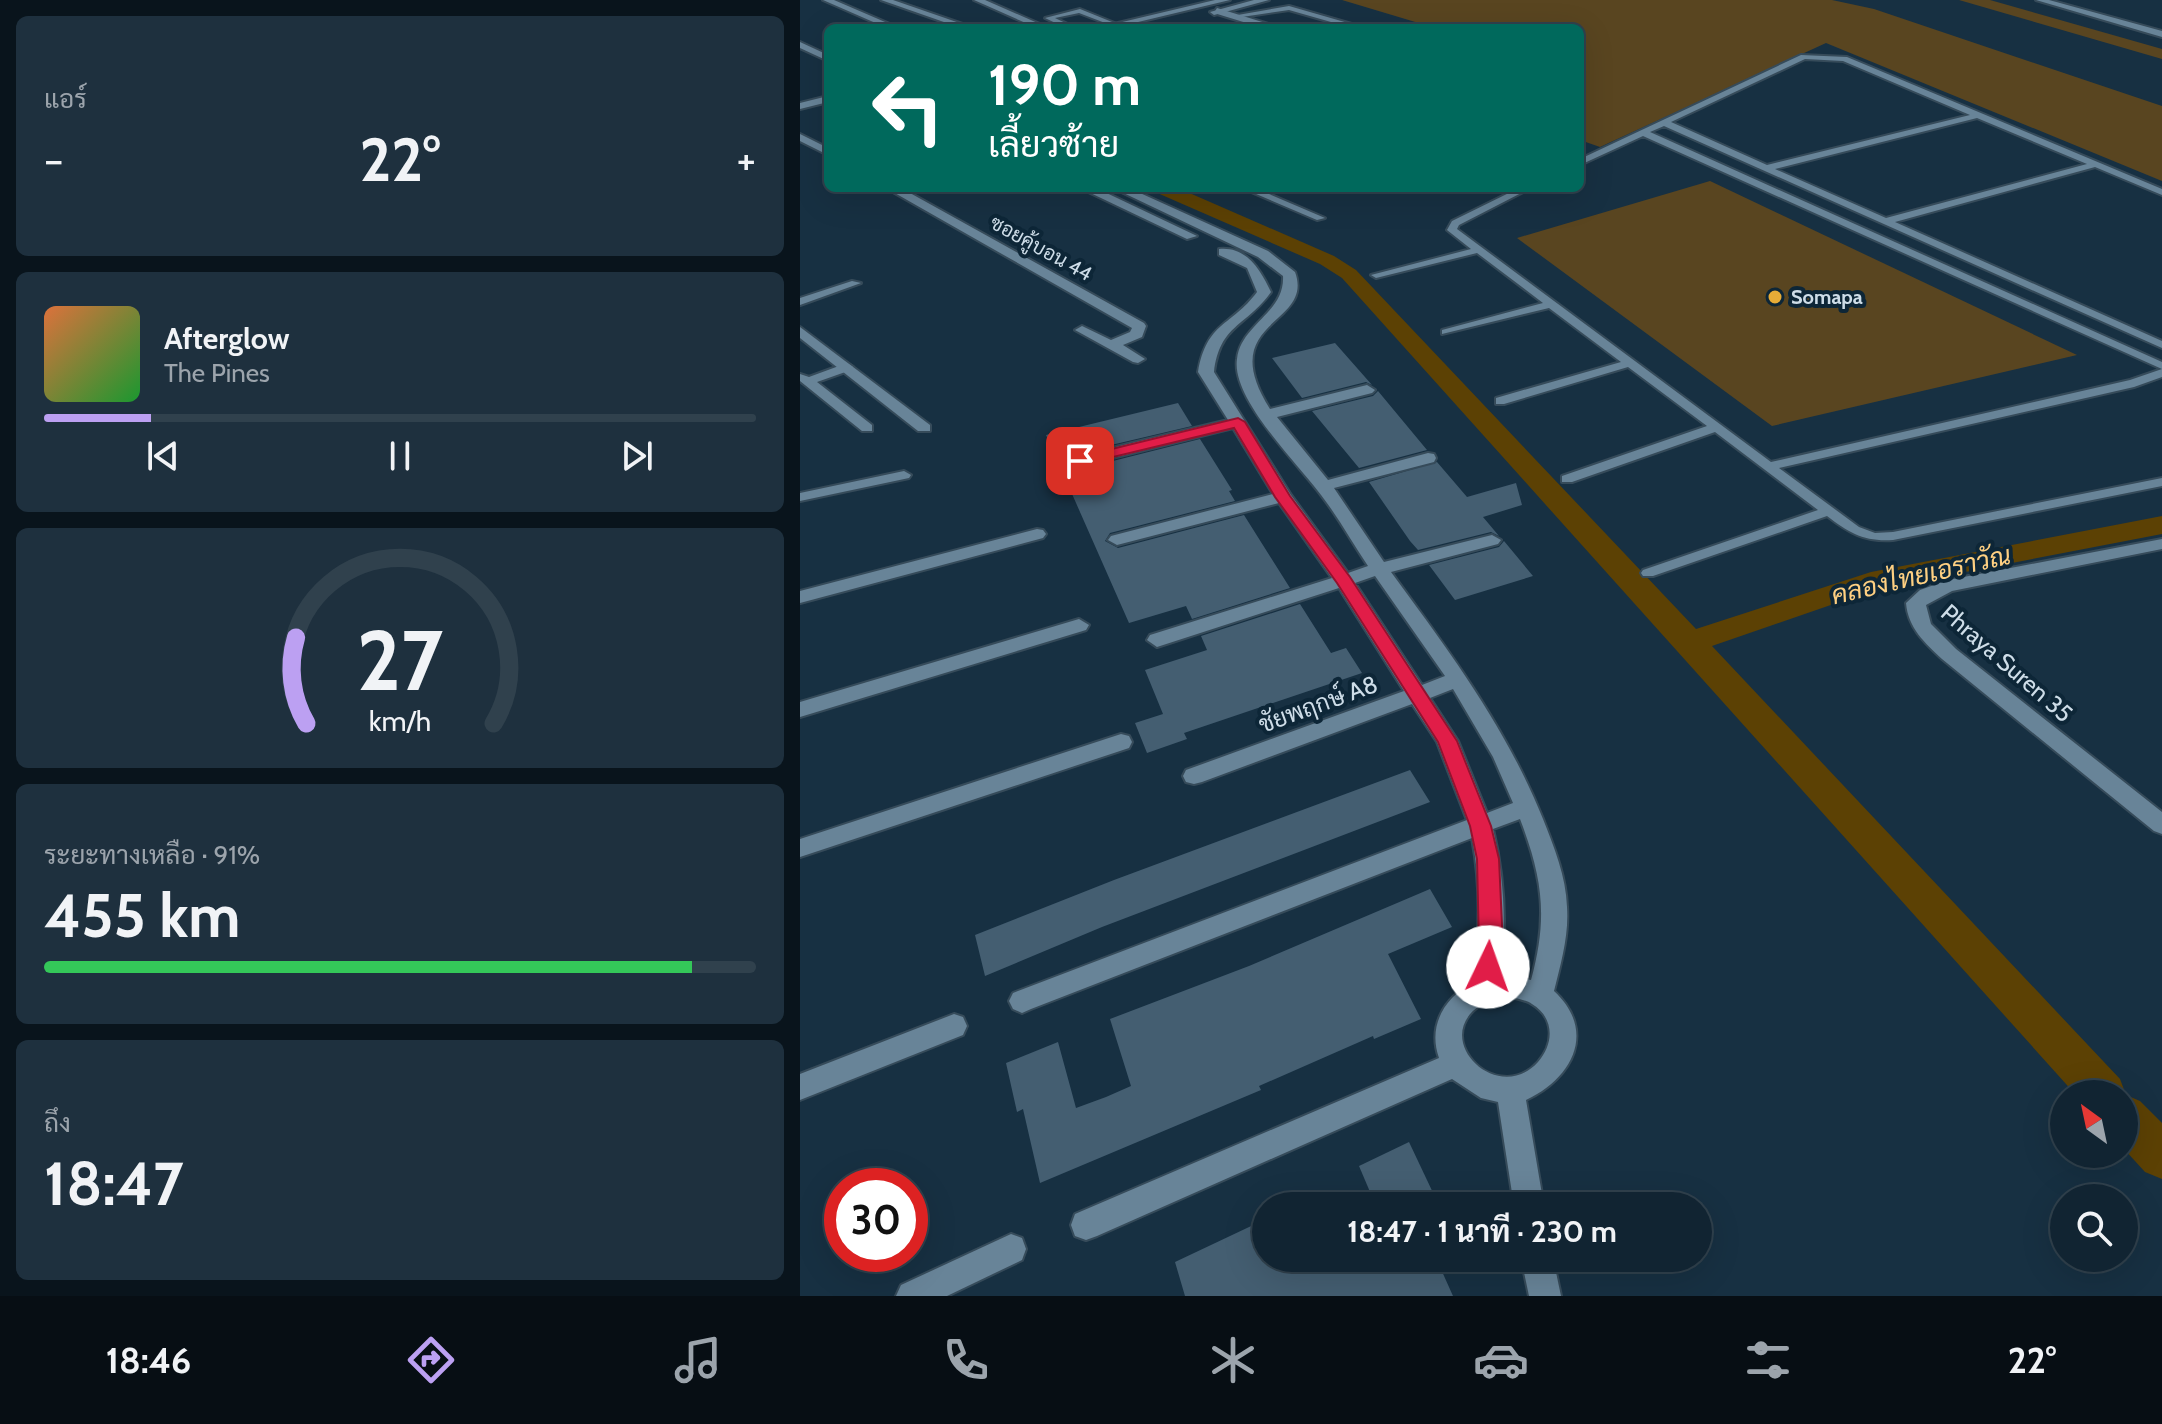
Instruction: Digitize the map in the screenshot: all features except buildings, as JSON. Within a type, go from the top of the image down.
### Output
[{"type":"street","points":[[827,0],[885,24]]},
{"type":"street","points":[[885,0],[959,24]]},
{"type":"street","points":[[978,0],[1035,24]]},
{"type":"street","points":[[1119,24],[1226,0]]},
{"type":"street","points":[[1160,24],[1265,0]]},
{"type":"street","points":[[2040,0],[2162,34]]},
{"type":"street","points":[[905,8],[911,14],[936,24]]},
{"type":"street","points":[[1217,11],[1260,24]]},
{"type":"street","points":[[800,45],[824,56]]},
{"type":"street","points":[[800,95],[824,90]]},
{"type":"street","points":[[800,106],[824,100]]},
{"type":"street","points":[[800,137],[824,150]]},
{"type":"street","name":"ซอยคู้บอน 44","points":[[899,192],[1139,326],[1137,334],[1111,345]]},
{"type":"street","points":[[1095,192],[1252,266],[1264,292],[1254,304],[1218,332],[1211,343],[1206,372],[1283,497],[1344,581],[1447,741],[1481,826],[1488,859],[1491,947],[1485,987]]},
{"type":"street","points":[[1128,192],[1274,260],[1290,275],[1292,289],[1286,300],[1250,337],[1243,349],[1242,367],[1268,415],[1324,486],[1379,569],[1459,679],[1510,765],[1543,852],[1555,905],[1552,945],[1540,994]]},
{"type":"street","points":[[1252,266],[1274,260]]},
{"type":"street","points":[[1082,330],[1138,359]]},
{"type":"street","points":[[800,331],[924,428]]},
{"type":"street","points":[[1268,415],[1367,390]]},
{"type":"street","points":[[1080,461],[1238,422]]},
{"type":"street","points":[[1324,486],[1428,458]]},
{"type":"street","points":[[1117,540],[1283,497]]},
{"type":"street","points":[[800,597],[1037,534]]},
{"type":"street","points":[[1157,640],[1379,569],[1492,540]]},
{"type":"street","name":"Phraya Suren 35","points":[[2162,544],[1948,586],[1927,594],[1916,603],[1915,616],[1928,635],[1949,654],[2162,825]]},
{"type":"street","points":[[800,710],[1079,625]]},
{"type":"street","name":"ชัยพฤกษ์ A8","points":[[1194,776],[1459,679]]},
{"type":"street","points":[[800,848],[1121,742]]},
{"type":"street","points":[[1022,1001],[1527,807]]},
{"type":"street","points":[[1503,984],[1523,986],[1540,994],[1557,1009],[1564,1029],[1563,1051],[1552,1070],[1534,1084],[1510,1090],[1488,1087],[1470,1078],[1456,1064],[1448,1042],[1451,1019],[1464,1000],[1485,987],[1503,984]]},
{"type":"street","points":[[800,1087],[954,1026]]},
{"type":"street","points":[[1086,1225],[1456,1064]]},
{"type":"street","points":[[1510,1090],[1527,1192]]},
{"type":"street","points":[[912,1296],[1011,1249]]},
{"type":"street","points":[[1540,1272],[1545,1296]]},
{"type":"lane","points":[[1235,16],[1289,8],[1346,24]]},
{"type":"lane","points":[[1062,24],[1048,18],[1080,11],[1102,24]]},
{"type":"lane","points":[[1584,160],[1804,57],[1814,56],[1844,59],[2162,192]]},
{"type":"lane","points":[[1739,175],[1978,115]]},
{"type":"lane","points":[[1663,122],[2162,345]]},
{"type":"lane","points":[[1642,132],[2162,366]]},
{"type":"lane","points":[[1694,155],[1721,148]]},
{"type":"lane","points":[[1858,229],[2096,164]]},
{"type":"lane","points":[[1257,192],[1320,218]]},
{"type":"lane","points":[[1518,192],[1452,225],[1453,232],[1854,530],[1874,537],[1893,536],[2162,482]]},
{"type":"lane","points":[[1376,275],[1478,250]]},
{"type":"lane","points":[[800,302],[856,283]]},
{"type":"lane","points":[[1446,332],[1551,304]]},
{"type":"lane","points":[[1500,401],[1630,363]]},
{"type":"lane","points":[[804,378],[847,367]]},
{"type":"lane","points":[[1769,466],[2134,383],[2162,373]]},
{"type":"lane","points":[[804,378],[867,428]]},
{"type":"lane","points":[[1567,479],[1717,427]]},
{"type":"lane","points":[[800,497],[904,475]]},
{"type":"lane","points":[[1648,573],[1826,512]]},
{"type":"shaded area","points":[[1342,0],[1832,0],[1874,9],[2162,106],[2162,181],[1826,43],[1600,147],[1584,141],[1584,24],[1422,24]]},
{"type":"shaded area","points":[[1959,0],[1990,0],[2162,49],[2162,59]]},
{"type":"shaded area","name":"Somapa","points":[[1710,181],[2077,355],[1772,426],[1517,238]]},
{"type":"waterway","points":[[1171,192],[1327,260],[1349,274],[1689,643]]},
{"type":"waterway","name":"คลองไทยเอราวัณ","points":[[1689,643],[1871,581],[2162,525]]},
{"type":"waterway","points":[[1689,643],[2091,1080]]},
{"type":"waterway","points":[[2138,1131],[2162,1156]]},
{"type":"place","name":"Somapa","points":[[1775,297]]},
{"type":"route","points":[[1080,461],[1238,422],[1283,497],[1344,581],[1447,741],[1481,826],[1488,859],[1491,947],[1488,967]]}]
